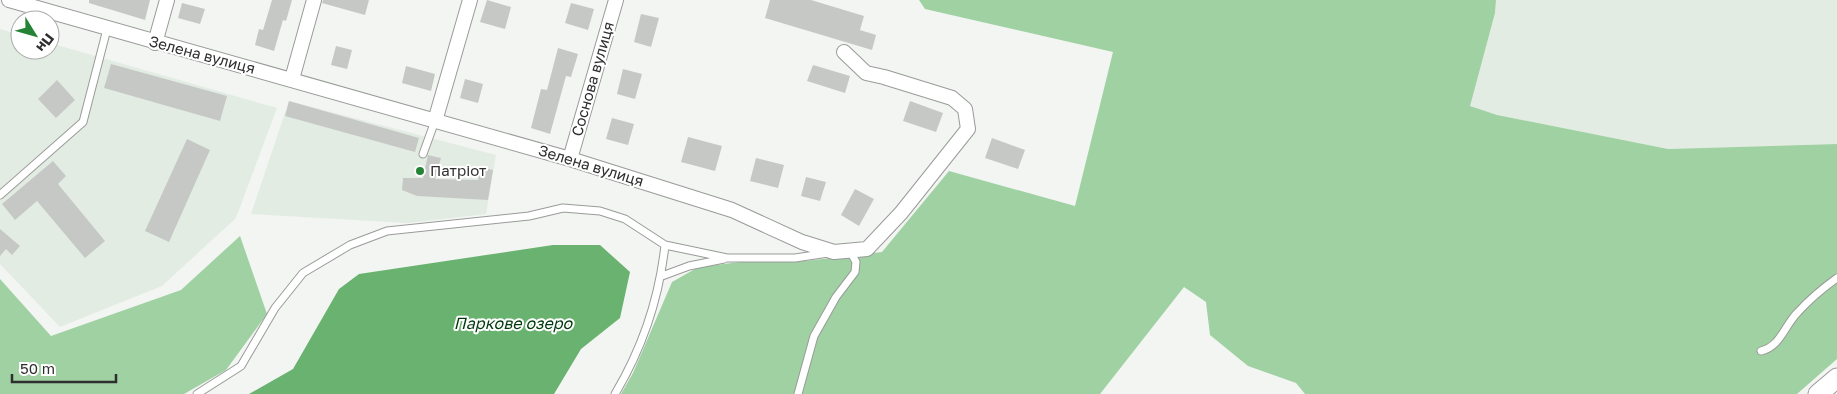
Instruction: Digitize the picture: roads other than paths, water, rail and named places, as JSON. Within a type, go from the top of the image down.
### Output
[{"type":"main road","points":[[1818,394],[1837,378]]},
{"type":"street","name":"Зелена вулиця","points":[[13,0],[155,43],[292,79],[570,159],[732,210],[802,242],[834,252],[867,249],[901,213],[968,129],[965,109],[952,98],[866,73],[844,52]]},
{"type":"street","points":[[155,43],[167,0]]},
{"type":"street","points":[[292,79],[314,0]]},
{"type":"street","points":[[435,121],[470,0]]},
{"type":"street","name":"Соснова вулиця","points":[[570,159],[616,0]]},
{"type":"lane","points":[[0,195],[84,122],[108,29]]},
{"type":"lane","points":[[423,154],[435,121]]},
{"type":"lane","points":[[197,394],[241,366],[275,308],[303,273],[350,245],[387,231],[529,216],[563,208],[600,210],[625,219],[665,245],[727,258],[795,258],[834,252]]},
{"type":"lane","points":[[615,394],[632,365],[646,331],[662,276],[665,245]]},
{"type":"lane","points":[[798,394],[814,336],[836,297],[855,272],[856,262],[850,251]]},
{"type":"lane","points":[[662,276],[689,266],[727,258]]},
{"type":"lane","points":[[1761,351],[1770,349],[1796,314],[1820,290],[1837,278]]},
{"type":"water","name":"Паркове озеро","points":[[553,245],[600,245],[630,272],[620,318],[581,349],[554,394],[249,394],[293,369],[339,289],[359,274]]},
{"type":"place","name":"Патріот","points":[[420,171]]}]
